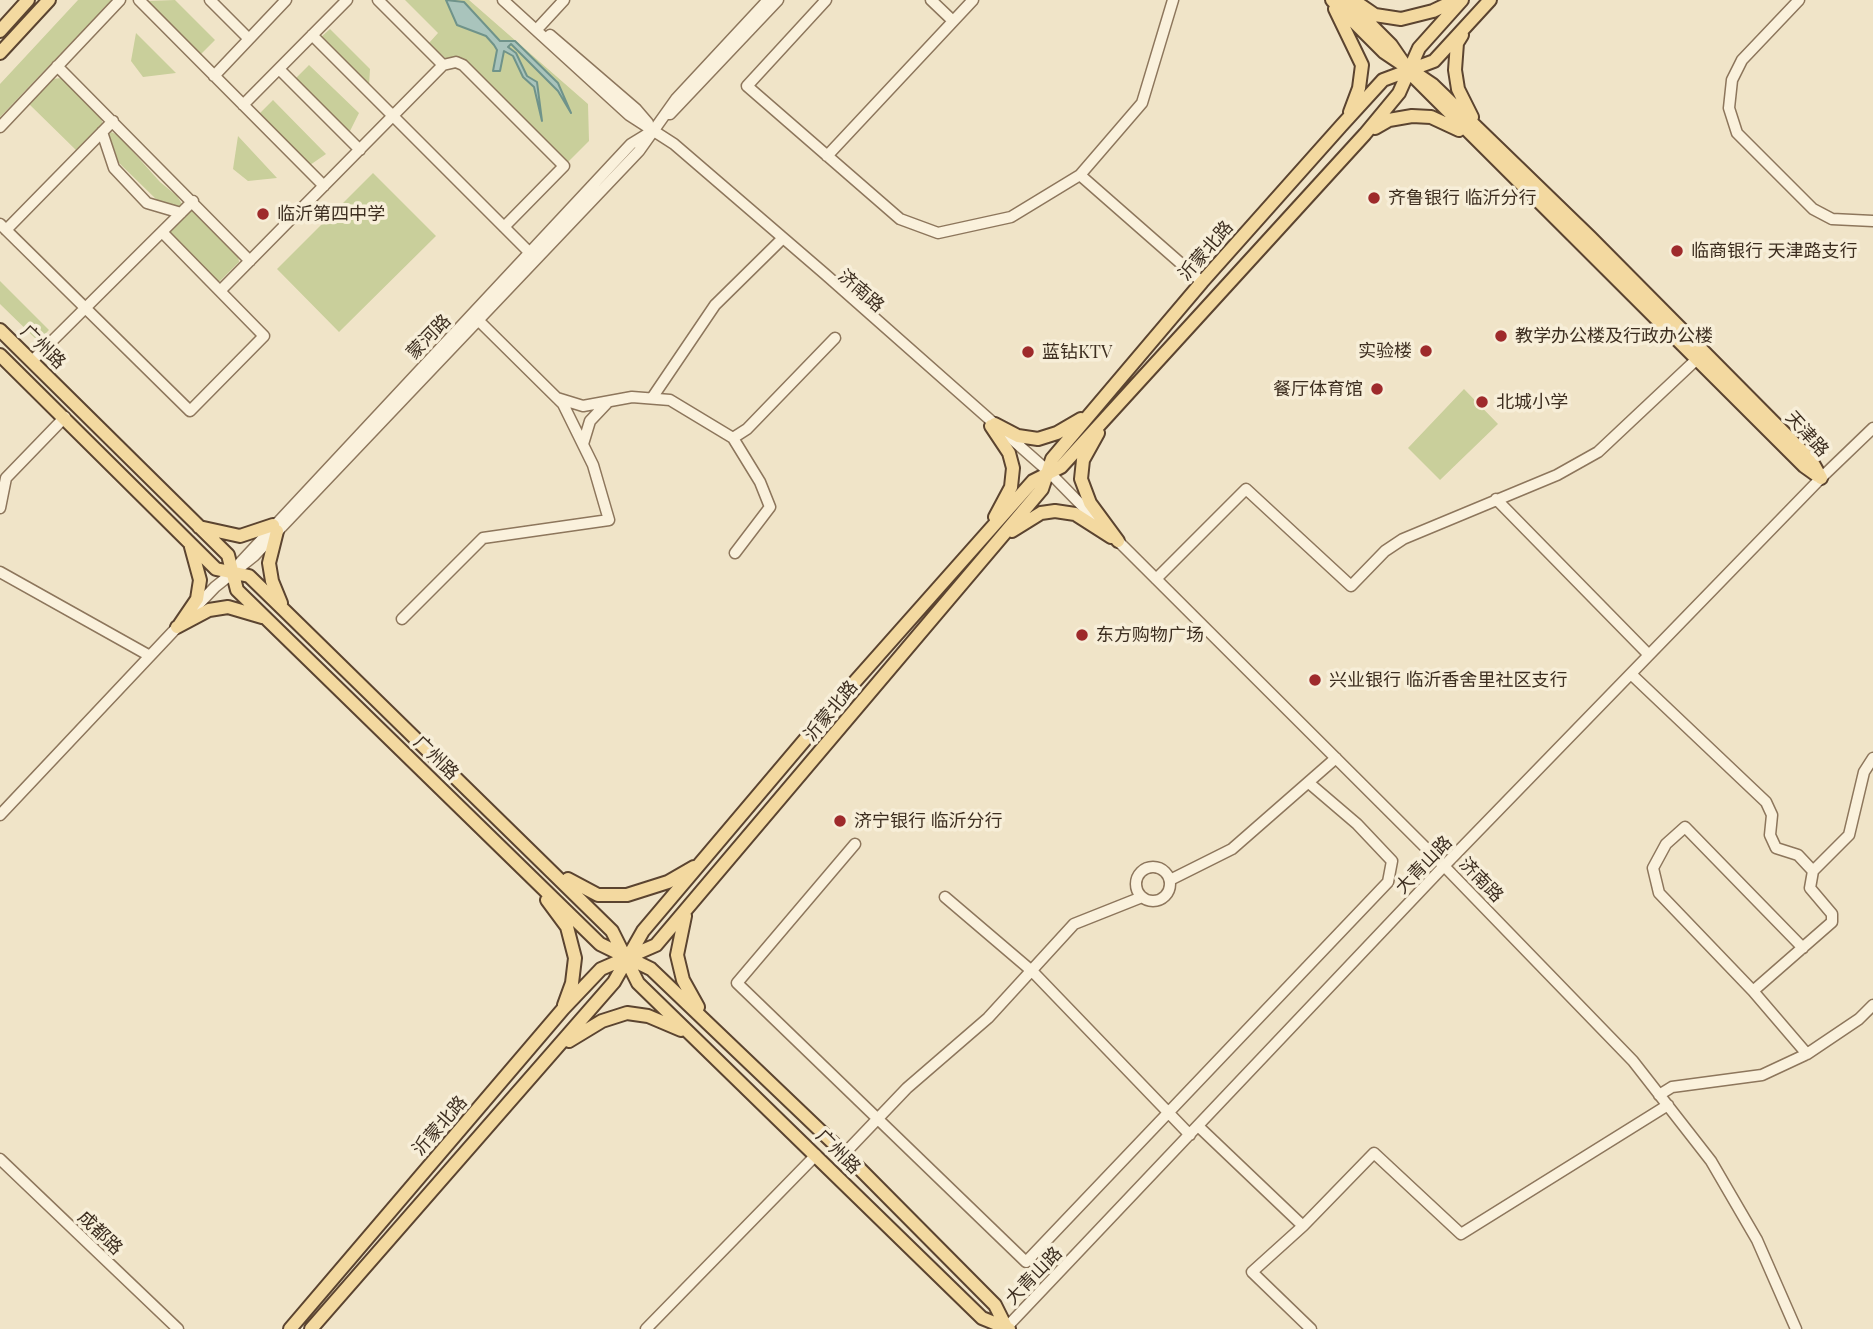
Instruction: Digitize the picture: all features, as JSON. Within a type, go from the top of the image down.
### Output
[{"type":"main road","points":[[0,31],[28,0]]},
{"type":"main road","points":[[0,53],[49,0]]},
{"type":"main road","points":[[1331,0],[1362,65],[1353,106],[1341,126]]},
{"type":"main road","name":"天津路","points":[[1331,0],[1384,52],[1433,85],[1479,136],[1697,359],[1804,466],[1821,478]]},
{"type":"main road","name":"天津路","points":[[1346,0],[1391,45],[1408,70]]},
{"type":"main road","points":[[1352,0],[1375,15],[1401,19],[1417,16],[1456,0]]},
{"type":"main road","name":"沂蒙北路","points":[[1105,408],[1365,134],[1399,93],[1419,48],[1462,0]]},
{"type":"main road","name":"沂蒙北路","points":[[290,1329],[563,1009],[601,969],[656,945],[989,540],[1033,481],[1061,467],[1202,282],[1341,126],[1383,80],[1434,61],[1490,0]]},
{"type":"main road","points":[[1468,25],[1457,43],[1455,70],[1466,109],[1479,136]]},
{"type":"main road","points":[[1365,134],[1389,120],[1412,116],[1443,121],[1479,136]]},
{"type":"main road","name":"天津路","points":[[1479,136],[1811,460],[1821,478]]},
{"type":"main road","name":"广州路","points":[[0,330],[228,555],[237,590],[600,944],[651,970],[844,1154],[995,1305],[1007,1329]]},
{"type":"main road","name":"广州路","points":[[0,355],[216,569],[249,576],[612,931],[638,983],[982,1318],[1007,1329]]},
{"type":"main road","points":[[993,425],[1018,436],[1038,439],[1105,408]]},
{"type":"main road","points":[[1105,408],[1083,460],[1081,479],[1090,503],[1118,541]]},
{"type":"main road","points":[[989,540],[1011,487],[1013,468],[1009,453],[993,425]]},
{"type":"main road","points":[[989,540],[1031,519],[1055,512],[1074,514],[1118,541]]},
{"type":"main road","points":[[199,527],[240,536],[275,528],[269,563],[272,581],[284,610]]},
{"type":"main road","name":"沂蒙北路","points":[[311,1329],[614,982],[643,932],[703,861],[989,540]]},
{"type":"main road","points":[[177,627],[197,599],[200,580],[190,544]]},
{"type":"main road","points":[[177,627],[209,610],[228,607],[268,619]]},
{"type":"main road","points":[[543,862],[578,886],[598,895],[626,895],[668,882],[703,861]]},
{"type":"main road","points":[[529,873],[567,927],[570,937],[575,958],[572,983],[563,1009]]},
{"type":"main road","points":[[688,908],[680,931],[677,955],[683,980],[694,1002],[725,1040]]},
{"type":"main road","points":[[549,1056],[601,1021],[627,1013],[674,1026],[714,1055]]},
{"type":"street","points":[[0,127],[121,0]]},
{"type":"street","points":[[139,0],[324,186]]},
{"type":"street","points":[[210,0],[249,39]]},
{"type":"street","points":[[243,105],[347,0]]},
{"type":"street","points":[[378,0],[443,65]]},
{"type":"street","name":"济南路","points":[[503,0],[629,115],[654,130],[691,159],[1027,458],[1049,472],[1444,866],[1633,1061],[1711,1161],[1758,1240],[1796,1329]]},
{"type":"street","name":"济南路","points":[[511,0],[636,108],[654,130],[993,425]]},
{"type":"street","points":[[540,26],[564,0]]},
{"type":"street","name":"蒙河路","points":[[0,815],[215,587],[234,572],[248,551],[275,528],[639,151],[676,99],[768,0]]},
{"type":"street","name":"蒙河路","points":[[275,528],[631,144],[654,130],[778,0]]},
{"type":"street","points":[[826,0],[747,86],[900,219],[938,233],[1011,217],[1080,176],[1142,103],[1173,0]]},
{"type":"street","points":[[931,0],[953,21]]},
{"type":"street","points":[[827,156],[973,0]]},
{"type":"street","points":[[1800,0],[1742,60],[1732,80],[1729,108],[1737,133],[1813,209],[1832,219],[1873,221]]},
{"type":"street","points":[[214,76],[282,1]]},
{"type":"street","points":[[312,35],[531,254]]},
{"type":"street","points":[[220,291],[443,65],[456,62],[463,65],[565,166],[504,227]]},
{"type":"street","points":[[57,66],[113,121],[151,164],[193,201],[250,261]]},
{"type":"street","points":[[279,69],[359,150]]},
{"type":"street","points":[[113,121],[3,227],[190,411],[264,336],[162,232]]},
{"type":"street","points":[[102,132],[114,168],[147,203],[181,213]]},
{"type":"street","points":[[1080,176],[1202,282]]},
{"type":"street","points":[[32,361],[193,201]]},
{"type":"street","points":[[652,398],[715,305],[780,241]]},
{"type":"street","points":[[402,619],[483,538],[609,520],[593,466],[563,404],[478,320]]},
{"type":"street","points":[[733,439],[747,429],[835,338]]},
{"type":"street","points":[[1156,579],[1247,489],[1351,586],[1385,551],[1403,539],[1557,475],[1598,452],[1697,359]]},
{"type":"street","points":[[557,398],[583,406],[632,397],[670,400],[733,439],[760,482],[769,507],[735,553]]},
{"type":"street","points":[[583,444],[590,421],[607,403]]},
{"type":"street","points":[[0,508],[6,478],[65,417]]},
{"type":"street","name":"大青山路","points":[[1007,1329],[1444,866],[1821,478],[1873,428]]},
{"type":"street","points":[[1496,499],[1649,655]]},
{"type":"street","points":[[0,572],[149,656]]},
{"type":"street","points":[[1631,674],[1766,802],[1772,816],[1770,835],[1776,848],[1798,855],[1813,871]]},
{"type":"street","points":[[844,1154],[907,1088],[988,1018],[1074,924],[1142,897],[1154,901],[1163,898],[1170,880],[1232,849],[1336,758]]},
{"type":"street","points":[[1753,990],[1832,922],[1832,914],[1810,888],[1813,871],[1849,835],[1864,772],[1873,758]]},
{"type":"street","points":[[855,844],[737,983],[876,1120],[1027,1262],[1388,882],[1392,861],[1357,824],[1309,783]]},
{"type":"street","points":[[1803,948],[1685,827],[1666,844],[1653,868],[1659,893],[1753,990],[1807,1054]]},
{"type":"street","points":[[1142,897],[1136,882],[1146,868],[1159,867],[1170,880]]},
{"type":"street","points":[[945,897],[1032,972],[1190,1135]]},
{"type":"street","points":[[1659,1095],[1672,1087],[1762,1075],[1807,1054],[1873,1005]]},
{"type":"street","points":[[1311,1329],[1252,1272],[1303,1226],[1374,1153],[1461,1234],[1668,1105]]},
{"type":"street","points":[[1199,1126],[1303,1226]]},
{"type":"street","points":[[646,1329],[816,1155]]},
{"type":"street","name":"成都路","points":[[0,1159],[178,1329]]},
{"type":"street","name":"成都路","points":[[0,1167],[173,1329]]},
{"type":"green space","points":[[78,0],[112,0],[0,117],[0,84]]},
{"type":"green space","points":[[175,0],[215,40],[201,54],[148,1]]},
{"type":"green space","points":[[405,0],[469,0],[588,104],[589,141],[568,162],[463,59],[445,58],[429,43],[438,33]]},
{"type":"green space","points":[[330,29],[370,69],[369,86],[320,38]]},
{"type":"green space","points":[[136,33],[176,73],[143,77],[131,61]]},
{"type":"green space","points":[[309,65],[359,113],[349,133],[295,79]]},
{"type":"green space","points":[[61,78],[101,118],[103,125],[78,152],[29,104],[53,79]]},
{"type":"green space","points":[[273,100],[326,154],[310,165],[259,114]]},
{"type":"green space","points":[[111,132],[118,135],[160,182],[177,196],[182,204],[178,208],[158,201],[114,158],[107,136]]},
{"type":"green space","points":[[238,136],[277,178],[248,181],[233,169]]},
{"type":"green space","points":[[373,173],[436,236],[339,332],[277,269]]},
{"type":"green space","points":[[187,211],[193,211],[238,255],[239,262],[220,281],[171,235],[170,230]]},
{"type":"green space","points":[[0,281],[49,330],[38,341],[0,304]]},
{"type":"green space","points":[[1464,389],[1498,424],[1440,480],[1408,448]]},
{"type":"water","points":[[446,0],[464,2],[500,41],[515,41],[558,83],[571,113],[558,91],[511,44],[508,47],[516,53],[527,76],[537,82],[542,121],[534,87],[523,77],[513,56],[504,51],[500,71],[493,71],[497,50],[494,45],[486,36],[457,25]]},
{"type":"place","name":"齐鲁银行 临沂分行","points":[[1374,198]]},
{"type":"place","name":"临沂第四中学","points":[[263,214]]},
{"type":"place","name":"临商银行 天津路支行","points":[[1677,251]]},
{"type":"place","name":"教学办公楼及行政办公楼","points":[[1501,336]]},
{"type":"place","name":"实验楼","points":[[1426,351]]},
{"type":"place","name":"蓝钻KTV","points":[[1028,352]]},
{"type":"place","name":"餐厅体育馆","points":[[1377,389]]},
{"type":"place","name":"北城小学","points":[[1482,402]]},
{"type":"place","name":"东方购物广场","points":[[1082,635]]},
{"type":"place","name":"兴业银行 临沂香舍里社区支行","points":[[1315,680]]},
{"type":"place","name":"济宁银行 临沂分行","points":[[840,821]]}]
